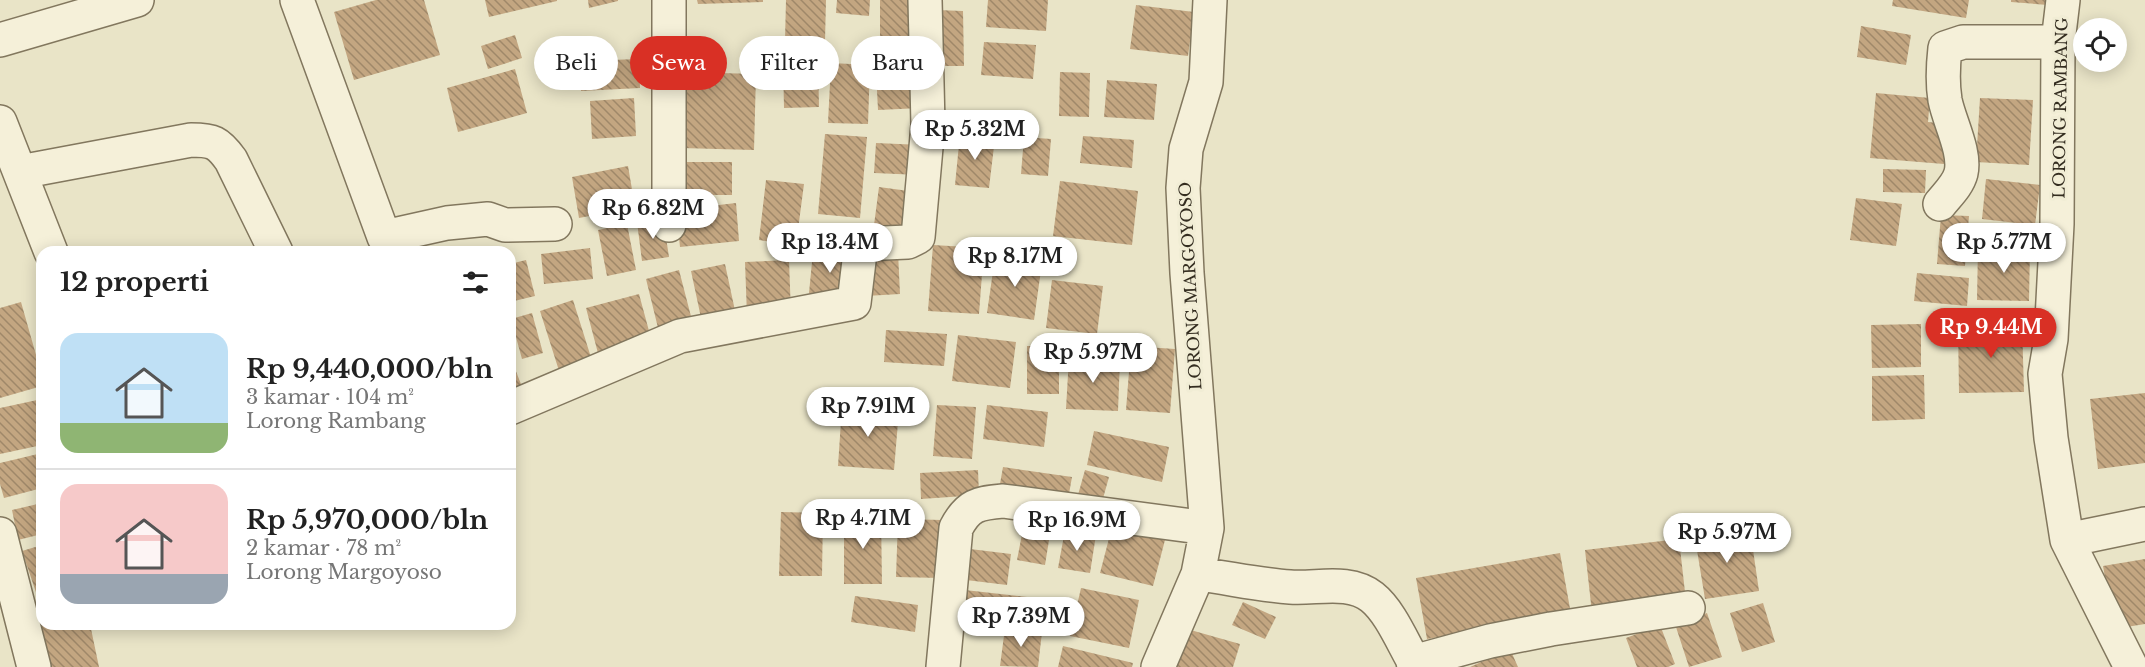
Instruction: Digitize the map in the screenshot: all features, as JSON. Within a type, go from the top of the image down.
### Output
[{"type":"street","points":[[0,40],[133,0]]},
{"type":"street","points":[[297,0],[388,245],[447,223],[488,219],[506,225],[555,225]]},
{"type":"street","points":[[669,0],[669,225]]},
{"type":"street","points":[[516,405],[680,336],[854,303],[861,244],[908,242],[918,237],[928,125],[925,0]]},
{"type":"street","name":"LORONG MARGOYOSO","points":[[1158,667],[1198,574],[1207,528],[1186,273],[1182,188],[1186,149],[1206,82],[1210,0]]},
{"type":"street","name":"LORONG RAMBANG","points":[[2063,0],[2058,42],[2057,224],[2051,339],[2045,374],[2051,438],[2067,540],[2131,667]]},
{"type":"street","points":[[1940,204],[1954,187],[1961,173],[1961,155],[1946,100],[1942,69],[1945,48],[1963,42],[2058,42]]},
{"type":"street","points":[[0,122],[49,246]]},
{"type":"street","points":[[20,172],[191,140],[210,140],[221,146],[231,160],[273,246]]},
{"type":"street","points":[[943,667],[956,528],[962,516],[974,506],[984,502],[1003,501],[1207,528]]},
{"type":"street","points":[[2067,540],[2145,524]]},
{"type":"street","points":[[0,534],[34,667]]},
{"type":"street","points":[[1198,574],[1291,587],[1349,587],[1370,595],[1383,609],[1415,664],[1490,641],[1551,629],[1688,608]]},
{"type":"building","points":[[376,0],[424,0],[440,55],[354,80],[334,12]]},
{"type":"building","points":[[485,0],[557,0],[557,1],[489,17]]},
{"type":"building","points":[[588,0],[618,0],[618,1],[589,8]]},
{"type":"building","points":[[697,0],[763,0],[763,2],[698,4]]},
{"type":"building","points":[[786,0],[826,0],[825,36],[785,36]]},
{"type":"building","points":[[837,0],[870,0],[869,16],[836,13]]},
{"type":"building","points":[[880,0],[921,0],[921,36],[880,36]]},
{"type":"building","points":[[988,0],[1048,0],[1046,31],[986,27]]},
{"type":"building","points":[[1893,0],[1969,0],[1966,18],[1892,6]]},
{"type":"building","points":[[2011,0],[2048,0],[2048,5],[2011,2]]},
{"type":"building","points":[[1136,5],[1194,12],[1188,56],[1130,49]]},
{"type":"building","points":[[937,10],[963,11],[964,66],[945,66],[945,36],[937,36]]},
{"type":"building","points":[[1861,26],[1911,35],[1906,65],[1857,57]]},
{"type":"building","points":[[515,35],[522,58],[488,69],[481,46]]},
{"type":"building","points":[[984,42],[1036,45],[1033,79],[981,75]]},
{"type":"building","points":[[630,59],[630,89],[618,89],[618,60]]},
{"type":"building","points":[[839,63],[851,64],[851,90],[869,90],[868,124],[828,123],[830,90],[839,90]]},
{"type":"building","points":[[515,69],[527,113],[458,132],[447,88]]},
{"type":"building","points":[[1060,72],[1090,73],[1089,117],[1059,116]]},
{"type":"building","points":[[727,73],[739,74],[739,90],[756,90],[754,150],[681,148],[683,90],[727,90]]},
{"type":"building","points":[[1107,80],[1157,84],[1154,120],[1104,117]]},
{"type":"building","points":[[784,90],[819,90],[819,107],[784,108]]},
{"type":"building","points":[[877,90],[920,90],[921,108],[878,110]]},
{"type":"building","points":[[1876,93],[1930,98],[1928,122],[1948,124],[1944,164],[1870,158]]},
{"type":"building","points":[[634,98],[636,136],[592,139],[590,101]]},
{"type":"building","points":[[1980,98],[2033,100],[2029,165],[1976,162]]},
{"type":"building","points":[[825,134],[867,137],[860,218],[818,214]]},
{"type":"building","points":[[960,134],[995,138],[989,188],[955,185]]},
{"type":"building","points":[[1083,136],[1134,140],[1132,168],[1080,163]]},
{"type":"building","points":[[1024,137],[1051,139],[1048,176],[1021,174]]},
{"type":"building","points":[[876,143],[922,145],[920,175],[874,173]]},
{"type":"building","points":[[677,162],[732,162],[732,195],[677,195]]},
{"type":"building","points":[[628,166],[635,207],[579,218],[572,177]]},
{"type":"building","points":[[1883,169],[1926,170],[1925,193],[1883,192]]},
{"type":"building","points":[[1986,179],[2040,185],[2035,225],[1982,219]]},
{"type":"building","points":[[766,180],[804,184],[796,245],[759,240]]},
{"type":"building","points":[[1060,181],[1138,191],[1132,245],[1053,236]]},
{"type":"building","points":[[879,187],[916,192],[910,230],[874,225]]},
{"type":"building","points":[[1856,198],[1902,204],[1896,246],[1850,240]]},
{"type":"building","points":[[736,203],[739,241],[680,247],[676,210]]},
{"type":"building","points":[[1941,215],[1969,216],[1965,266],[1937,264]]},
{"type":"building","points":[[663,218],[669,257],[642,261],[637,222]]},
{"type":"building","points":[[627,224],[636,270],[607,276],[598,230]]},
{"type":"building","points":[[933,245],[984,248],[979,314],[928,311]]},
{"type":"building","points":[[1978,247],[2030,248],[2029,301],[1977,300]]},
{"type":"building","points":[[590,248],[593,279],[544,284],[541,254]]},
{"type":"building","points":[[813,252],[850,255],[846,297],[809,293]]},
{"type":"building","points":[[898,252],[900,294],[866,296],[864,254]]},
{"type":"building","points":[[995,257],[1042,263],[1034,320],[987,313]]},
{"type":"building","points":[[526,260],[535,296],[516,301],[516,262]]},
{"type":"building","points":[[789,260],[791,314],[747,316],[745,262]]},
{"type":"building","points":[[725,264],[737,320],[703,327],[691,271]]},
{"type":"building","points":[[679,270],[694,328],[660,336],[646,279]]},
{"type":"building","points":[[1917,273],[1969,278],[1967,306],[1914,301]]},
{"type":"building","points":[[1052,280],[1103,286],[1097,334],[1046,328]]},
{"type":"building","points":[[639,294],[652,342],[599,357],[586,308]]},
{"type":"building","points":[[573,300],[594,367],[561,377],[540,311]]},
{"type":"building","points":[[21,302],[36,355],[36,388],[0,398],[0,308]]},
{"type":"building","points":[[532,313],[543,353],[522,359],[516,337],[516,318]]},
{"type":"building","points":[[1921,324],[1921,367],[1872,368],[1871,325]]},
{"type":"building","points":[[2022,324],[2024,392],[1959,393],[1958,326]]},
{"type":"building","points":[[886,330],[947,334],[944,366],[884,362]]},
{"type":"building","points":[[958,335],[1016,342],[1010,388],[952,381]]},
{"type":"building","points":[[1027,346],[1059,346],[1059,394],[1027,394]]},
{"type":"building","points":[[1131,346],[1175,349],[1170,413],[1126,410]]},
{"type":"building","points":[[1069,357],[1120,359],[1118,411],[1066,409]]},
{"type":"building","points":[[516,371],[526,397],[516,401]]},
{"type":"building","points":[[1924,375],[1925,419],[1872,421],[1872,376]]},
{"type":"building","points":[[2145,393],[2145,463],[2098,469],[2090,399]]},
{"type":"building","points":[[36,400],[36,446],[0,454],[0,408]]},
{"type":"building","points":[[937,405],[976,407],[972,459],[933,456]]},
{"type":"building","points":[[987,405],[1048,412],[1044,447],[983,439]]},
{"type":"building","points":[[842,406],[899,410],[894,470],[838,466]]},
{"type":"building","points":[[1094,431],[1169,447],[1162,482],[1087,465]]},
{"type":"building","points":[[36,454],[36,490],[4,498],[0,484],[0,463]]},
{"type":"building","points":[[1003,467],[1072,477],[1067,505],[998,495]]},
{"type":"building","points":[[978,470],[979,495],[921,499],[920,473]]},
{"type":"building","points":[[1085,470],[1109,477],[1100,509],[1076,502]]},
{"type":"building","points":[[36,504],[36,536],[18,540],[12,510]]},
{"type":"building","points":[[781,512],[823,513],[822,576],[779,576]]},
{"type":"building","points":[[844,515],[881,515],[882,584],[844,584]]},
{"type":"building","points":[[898,519],[943,520],[941,578],[896,577]]},
{"type":"building","points":[[1112,527],[1165,540],[1153,586],[1100,573]]},
{"type":"building","points":[[1023,529],[1050,534],[1045,565],[1017,560]]},
{"type":"building","points":[[1750,529],[1759,591],[1705,599],[1695,538]]},
{"type":"building","points":[[1065,530],[1096,535],[1090,573],[1058,568]]},
{"type":"building","points":[[1679,539],[1686,601],[1592,613],[1585,550]]},
{"type":"building","points":[[36,547],[36,592],[22,551]]},
{"type":"building","points":[[962,548],[1011,554],[1007,585],[958,579]]},
{"type":"building","points":[[1560,553],[1571,614],[1427,639],[1416,578]]},
{"type":"building","points":[[2145,559],[2145,624],[2114,629],[2103,566]]},
{"type":"building","points":[[1081,588],[1139,600],[1129,648],[1070,636]]},
{"type":"building","points":[[965,590],[1036,598],[1034,620],[962,612]]},
{"type":"building","points":[[855,596],[918,605],[915,632],[851,622]]},
{"type":"building","points":[[1243,602],[1276,617],[1265,639],[1232,625]]},
{"type":"building","points":[[1763,603],[1775,642],[1742,652],[1730,613]]},
{"type":"building","points":[[1707,613],[1722,657],[1689,667],[1675,624]]},
{"type":"building","points":[[1660,625],[1675,664],[1668,667],[1637,667],[1626,638]]},
{"type":"building","points":[[1005,628],[1042,632],[1038,667],[1000,666]]},
{"type":"building","points":[[1187,629],[1240,644],[1233,667],[1176,667]]},
{"type":"building","points":[[41,630],[91,630],[99,667],[49,667]]},
{"type":"building","points":[[1063,646],[1133,663],[1132,667],[1058,667]]},
{"type":"building","points":[[1510,649],[1518,667],[1470,667]]}]
